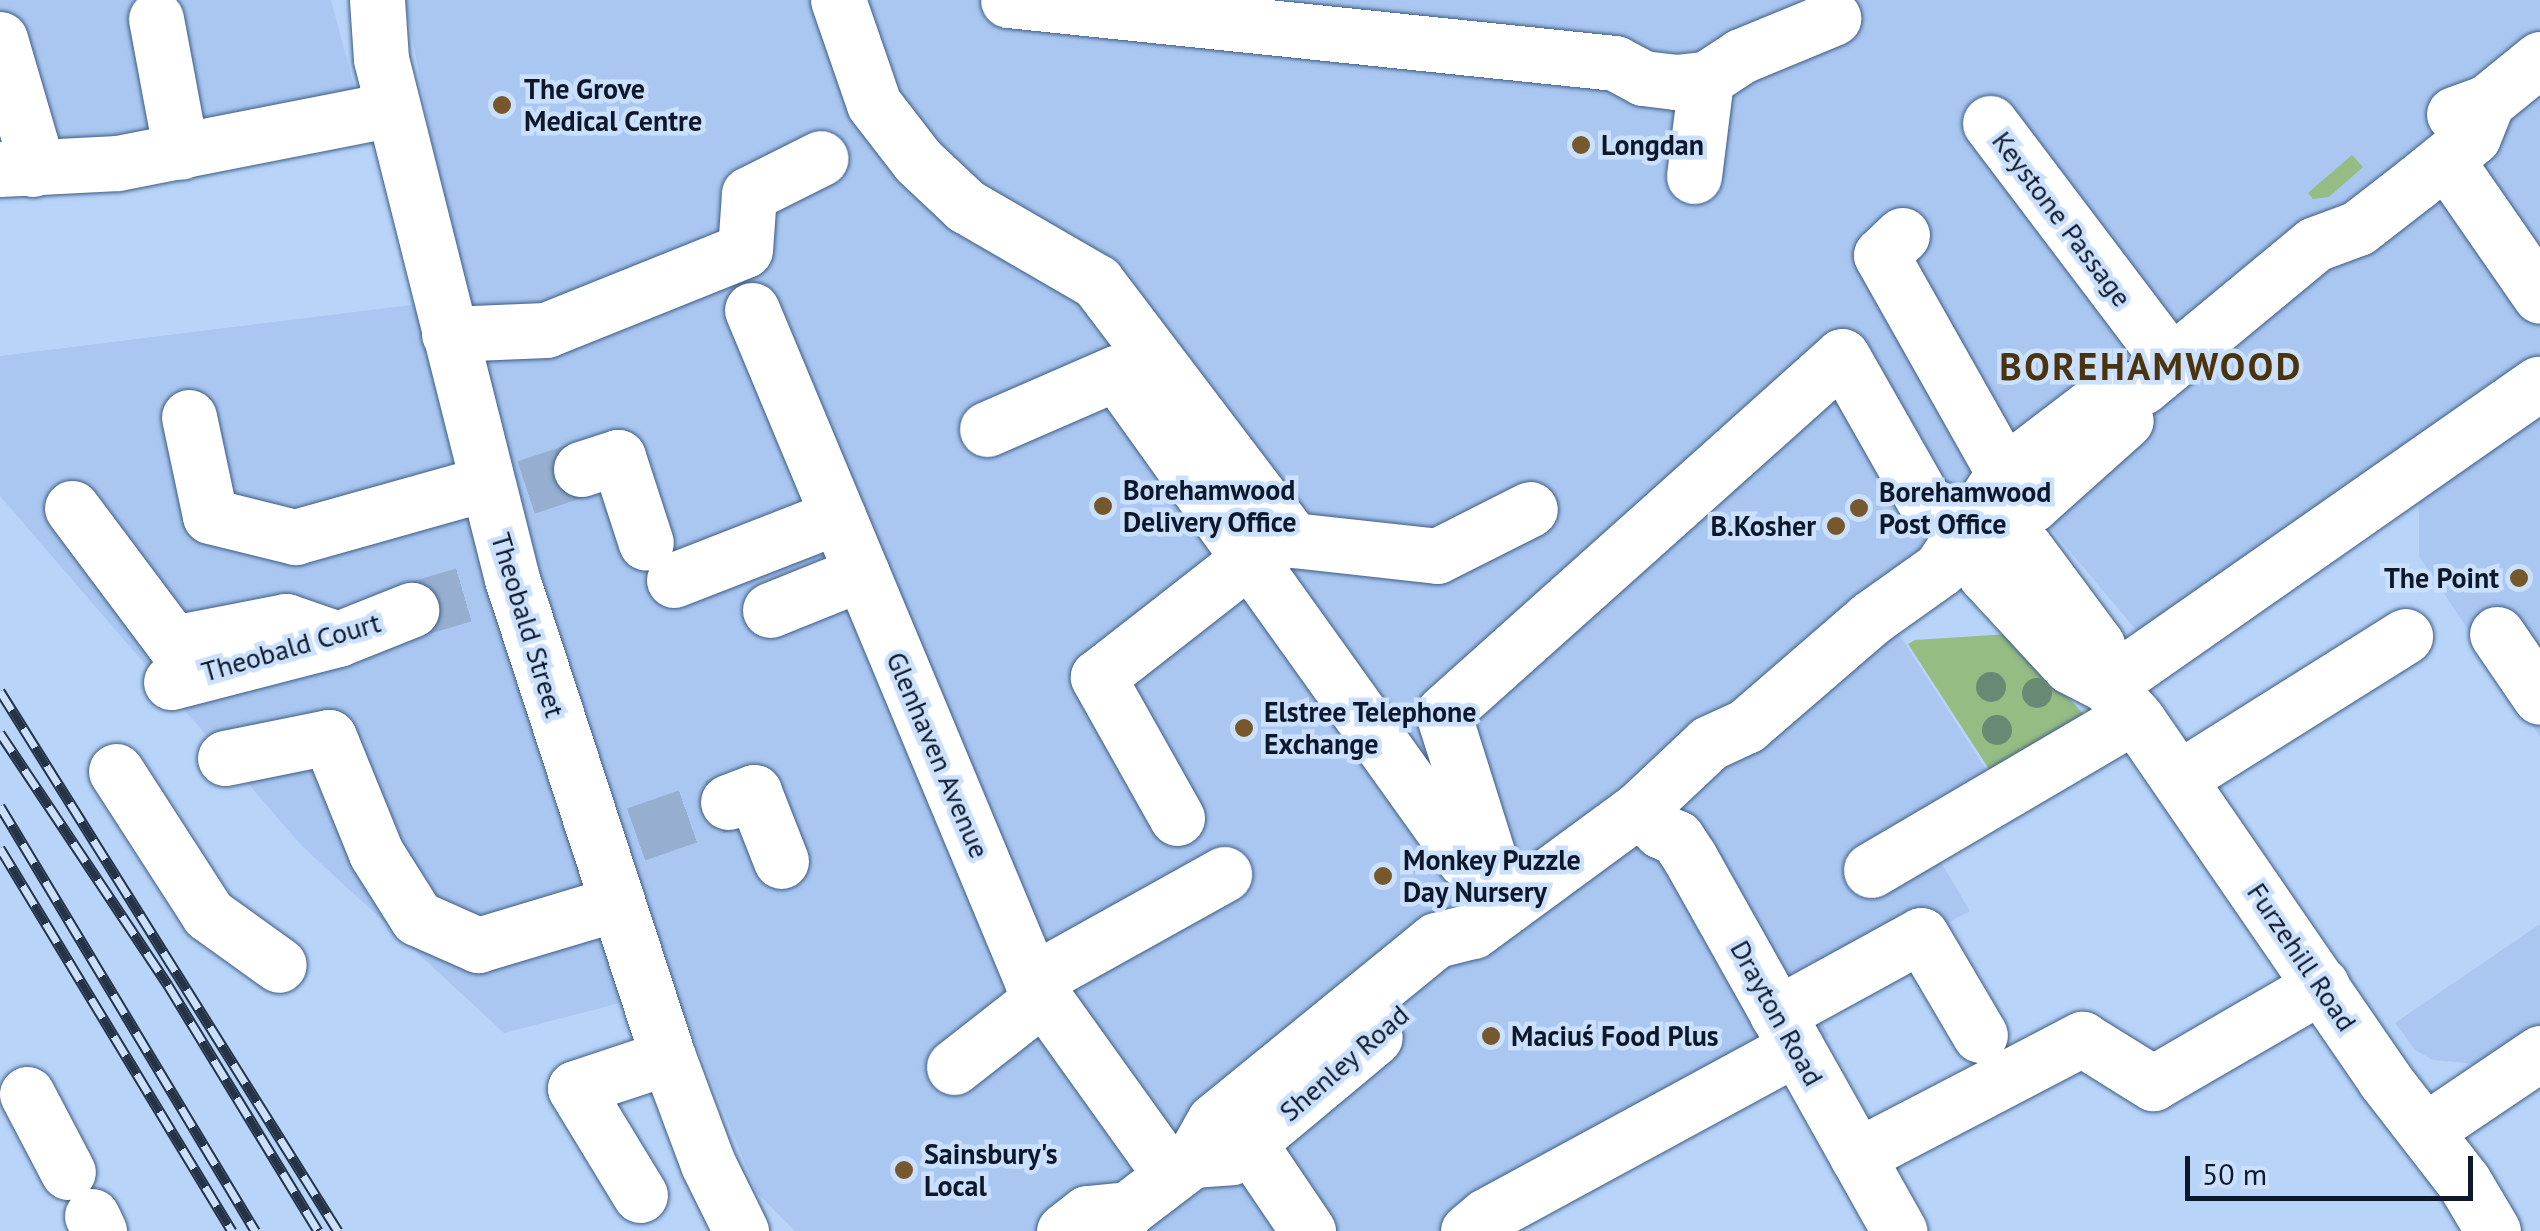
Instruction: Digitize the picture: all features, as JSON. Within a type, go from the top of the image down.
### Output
[{"type":"street","name":"Theobald Street","points":[[378,0],[381,59],[449,334],[501,489],[492,586],[617,842],[615,904],[708,1164],[742,1231]]},
{"type":"street","points":[[838,0],[874,104],[918,161],[966,206],[1097,282],[1293,540],[1437,556],[1530,510]]},
{"type":"street","points":[[1008,0],[1616,63],[1643,78],[1706,78],[1741,56],[1833,18]]},
{"type":"street","points":[[156,20],[181,152]]},
{"type":"street","points":[[0,38],[31,145],[16,169]]},
{"type":"street","name":"Shenley Road","points":[[1975,522],[2031,505],[2130,416],[2157,375],[2315,244],[2340,203],[2450,115],[2487,102],[2540,59]]},
{"type":"street","points":[[1694,176],[1706,78]]},
{"type":"street","name":"Shenley Road","points":[[2315,244],[2358,228],[2446,160],[2473,137],[2487,102]]},
{"type":"street","points":[[16,169],[74,168],[181,152],[393,110]]},
{"type":"street","name":"Keystone Passage","points":[[1990,123],[2157,375]]},
{"type":"street","points":[[449,334],[546,330],[745,250],[749,194],[821,158]]},
{"type":"street","points":[[2446,160],[2540,296]]},
{"type":"street","points":[[1902,235],[1880,254],[2004,473]]},
{"type":"street","name":"Glenhaven Avenue","points":[[752,310],[1037,990],[1181,1167]]},
{"type":"street","name":"Furzehill Road","points":[[1503,880],[1443,713],[1842,356],[1926,504],[1975,522],[2025,548],[2097,645],[2121,700],[2384,1079],[2426,1130],[2492,1231]]},
{"type":"street","points":[[987,429],[1116,373],[1464,859],[1503,880]]},
{"type":"street","name":"Shenley Road","points":[[1181,1167],[1231,1158],[1250,1144],[1457,966],[1503,880],[1639,809],[1709,743],[1746,726],[1871,618],[1940,569],[1975,522],[2004,473],[2106,394],[2157,375]]},
{"type":"street","points":[[1871,870],[2121,700],[2538,384]]},
{"type":"street","points":[[189,417],[210,516],[295,537],[501,489]]},
{"type":"street","points":[[581,469],[618,458],[660,561],[838,516]]},
{"type":"street","points":[[72,508],[174,643],[286,620],[338,639]]},
{"type":"street","points":[[1177,818],[1098,677],[1248,560]]},
{"type":"street","points":[[770,610],[862,573]]},
{"type":"street","name":"Theobald Court","points":[[171,682],[338,639],[411,610]]},
{"type":"street","points":[[2497,634],[2540,697]]},
{"type":"street","points":[[2178,778],[2405,636]]},
{"type":"street","points":[[224,758],[329,738],[376,853],[417,918],[478,946],[615,904]]},
{"type":"street","points":[[116,771],[208,914],[278,965]]},
{"type":"street","points":[[728,802],[754,792],[781,861]]},
{"type":"street","name":"Drayton Road","points":[[1639,809],[1661,831],[1676,838],[1690,858],[1898,1231]]},
{"type":"street","points":[[954,1068],[1037,990],[1224,874]]},
{"type":"street","name":"Shenley Road","points":[[1064,1231],[1087,1212],[1120,1220],[1181,1167],[1214,1121],[1436,940],[1473,931]]},
{"type":"street","points":[[1468,1231],[1786,1031],[1920,935],[1980,1035]]},
{"type":"street","points":[[1857,1156],[2082,1039],[2153,1083],[2322,985]]},
{"type":"street","points":[[2426,1130],[2540,1053]]},
{"type":"street","points":[[640,1195],[575,1088],[668,1057]]},
{"type":"street","points":[[27,1094],[86,1207]]},
{"type":"street","points":[[1250,1144],[1308,1231]]},
{"type":"shaded area","points":[[0,0],[331,0],[367,135],[0,195]]},
{"type":"shaded area","points":[[405,0],[2540,0],[2540,737],[2419,556],[2419,477],[2158,656],[2042,518],[1895,628],[2008,804],[1933,849],[1970,911],[1809,997],[1829,1036],[1506,1231],[795,1231],[757,1193],[674,989],[504,1033],[301,845],[0,496],[0,356],[411,305],[458,282]]},
{"type":"shaded area","points":[[2540,924],[2540,1070],[2433,1060],[2415,1050],[2395,1023]]},
{"type":"green space","points":[[2352,155],[2363,167],[2329,197],[2313,199],[2308,193]]},
{"type":"green space","points":[[2009,634],[2090,721],[2000,786],[1908,644],[1915,640]]},
{"type":"tunnel","points":[[526,487],[581,469]]},
{"type":"tunnel","points":[[411,610],[472,592]]},
{"type":"tunnel","points":[[636,834],[728,802]]},
{"type":"railway","points":[[0,691],[338,1231]]},
{"type":"railway","points":[[0,733],[168,985],[318,1231]]},
{"type":"railway","points":[[0,806],[255,1231]]},
{"type":"railway","points":[[0,848],[232,1231]]},
{"type":"place","name":"The Grove Medical Centre","points":[[502,105]]},
{"type":"place","name":"Longdan","points":[[1581,145]]},
{"type":"place","name":"Borehamwood Delivery Office","points":[[1103,506]]},
{"type":"place","name":"Borehamwood Post Office","points":[[1859,508]]},
{"type":"place","name":"B.Kosher","points":[[1836,526]]},
{"type":"place","name":"The Point","points":[[2519,578]]},
{"type":"place","name":"Elstree Telephone Exchange","points":[[1244,728]]},
{"type":"place","name":"Monkey Puzzle Day Nursery","points":[[1383,876]]},
{"type":"place","name":"Maciuś Food Plus","points":[[1491,1036]]},
{"type":"place","name":"Sainsbury's Local","points":[[904,1170]]},
{"type":"district","name":"BOREHAMWOOD","points":[[2151,366]]}]
